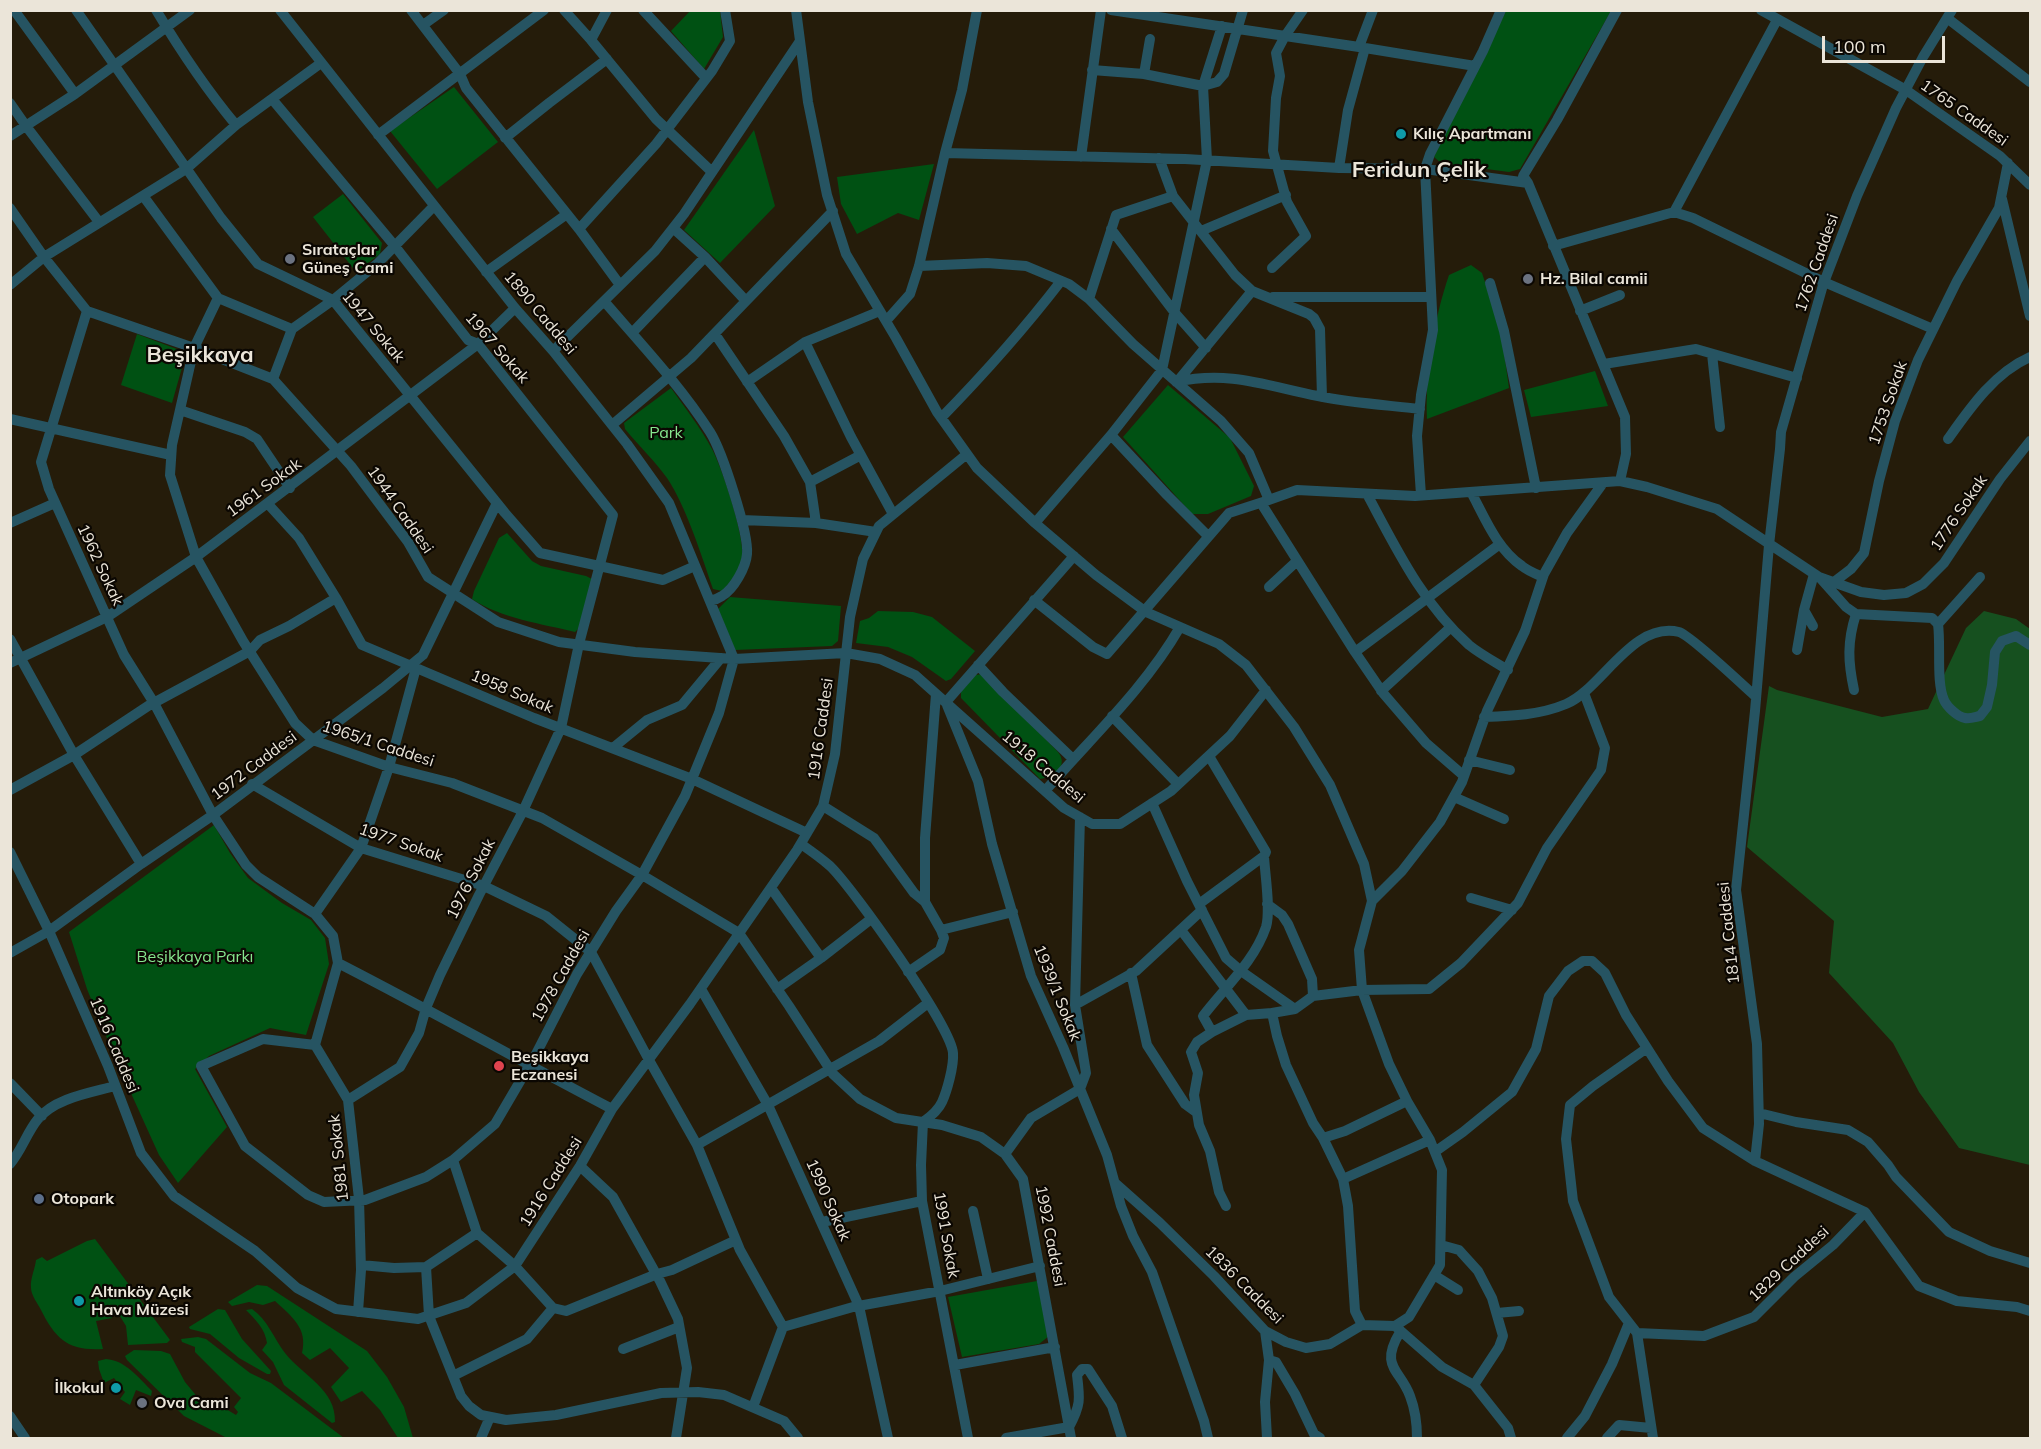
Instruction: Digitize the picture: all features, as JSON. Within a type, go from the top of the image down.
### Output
[{"type":"street","points":[[14,10],[75,94]]},
{"type":"street","name":"1947 Sokak","points":[[76,10],[221,218],[258,264],[333,300],[540,554],[663,580],[695,566]]},
{"type":"street","points":[[156,10],[218,103],[236,125]]},
{"type":"street","points":[[10,136],[115,66],[190,10]]},
{"type":"street","name":"1890 Caddesi","points":[[280,10],[486,272],[612,425],[669,503],[734,659]]},
{"type":"street","points":[[411,10],[460,74],[466,88],[621,285]]},
{"type":"street","points":[[423,25],[444,10]]},
{"type":"street","points":[[378,135],[544,10]]},
{"type":"street","points":[[564,10],[667,130],[712,172]]},
{"type":"street","points":[[591,40],[607,10]]},
{"type":"street","points":[[644,10],[706,78]]},
{"type":"street","points":[[579,229],[667,130],[706,78],[729,41],[725,10]]},
{"type":"street","points":[[795,10],[808,102],[827,195],[846,254],[941,417],[977,468],[1074,556],[1146,612],[1219,644],[1246,665],[1294,727],[1329,785],[1364,864],[1372,901],[1359,950],[1362,990],[1389,1064],[1436,1151],[1442,1170],[1440,1265],[1409,1317],[1397,1329],[1392,1353],[1392,1367],[1410,1395],[1418,1438]]},
{"type":"street","points":[[886,321],[910,294],[920,266],[945,153],[962,90],[977,10]]},
{"type":"street","points":[[1081,157],[1101,10]]},
{"type":"street","points":[[1111,10],[1177,15],[1222,26],[1475,66]]},
{"type":"street","points":[[1272,268],[1306,236],[1287,202],[1273,151],[1276,98],[1280,76],[1276,53],[1303,10]]},
{"type":"street","points":[[1339,168],[1348,110],[1373,10]]},
{"type":"street","points":[[1421,495],[1417,436],[1433,330],[1425,169],[1430,154],[1501,10]]},
{"type":"street","points":[[1617,10],[1523,176],[1528,183],[1625,417],[1626,454],[1620,481]]},
{"type":"street","name":"1765 Caddesi","points":[[1761,10],[1905,90],[2008,163],[2031,185]]},
{"type":"street","points":[[1092,70],[1144,74],[1203,86],[1217,82],[1224,74],[1239,12]]},
{"type":"street","points":[[1950,14],[2031,82]]},
{"type":"street","name":"1762 Caddesi","points":[[1769,545],[1780,432],[1824,282],[1886,129],[1905,90],[1950,14]]},
{"type":"street","points":[[1674,213],[1777,20]]},
{"type":"street","points":[[1035,523],[1111,435],[1162,370],[1174,313],[1197,227],[1207,160],[1203,86],[1222,26]]},
{"type":"street","points":[[1144,74],[1150,39]]},
{"type":"street","points":[[553,351],[655,251],[712,172],[800,42]]},
{"type":"street","points":[[505,138],[608,59]]},
{"type":"street","points":[[10,285],[44,257],[186,169],[236,125],[321,63]]},
{"type":"street","name":"1967 Sokak","points":[[272,99],[394,245],[468,340],[478,344],[613,515],[579,644]]},
{"type":"street","points":[[10,103],[99,222]]},
{"type":"street","points":[[945,153],[1159,158],[1339,168],[1425,169],[1528,183]]},
{"type":"street","points":[[1159,158],[1173,196],[1235,275],[1252,291],[1303,310],[1318,323],[1322,397]]},
{"type":"street","name":"1753 Sokak","points":[[1834,582],[1851,569],[1864,553],[1879,481],[1895,421],[1918,360],[1933,329],[1999,208],[2008,163]]},
{"type":"street","points":[[1197,227],[1286,195]]},
{"type":"street","points":[[2001,195],[2031,316]]},
{"type":"street","points":[[1089,299],[1116,215],[1173,196]]},
{"type":"street","points":[[144,197],[218,298],[292,329]]},
{"type":"street","points":[[273,379],[292,329],[333,300],[378,263],[434,206]]},
{"type":"street","points":[[10,208],[44,257],[87,311]]},
{"type":"street","points":[[612,425],[691,358],[832,211]]},
{"type":"street","points":[[1553,246],[1674,213],[1693,218],[1824,282],[1933,329]]},
{"type":"street","points":[[486,272],[567,214]]},
{"type":"street","points":[[673,228],[705,257],[746,301]]},
{"type":"street","points":[[1111,229],[1174,313],[1206,348]]},
{"type":"street","points":[[632,333],[705,257]]},
{"type":"street","points":[[920,266],[987,263],[1026,266],[1061,281],[1089,299],[1133,344],[1221,421],[1249,453],[1265,501],[1297,561],[1381,690],[1426,743],[1464,776]]},
{"type":"street","points":[[941,417],[1028,324],[1061,281]]},
{"type":"street","points":[[1490,283],[1504,331],[1536,488]]},
{"type":"street","points":[[1176,382],[1252,291]]},
{"type":"street","points":[[1580,311],[1620,295]]},
{"type":"street","points":[[1266,297],[1431,297]]},
{"type":"street","name":"1965/1 Caddesi","points":[[218,298],[194,348],[171,455],[170,475],[196,557],[295,723],[313,740],[389,767],[452,783],[542,818],[739,933]]},
{"type":"street","points":[[604,301],[669,377],[717,445],[742,520],[748,552],[745,565],[734,584],[724,595],[710,601]]},
{"type":"street","name":"1961 Sokak","points":[[10,663],[107,617],[196,557],[411,397],[478,344],[515,308]]},
{"type":"street","name":"1944 Caddesi","points":[[87,311],[194,348],[273,379],[339,451],[408,542],[428,578],[498,622],[559,642],[635,652],[734,659],[846,653]]},
{"type":"street","name":"1962 Sokak","points":[[87,311],[41,462],[55,503],[124,655],[153,703],[213,815]]},
{"type":"street","points":[[747,382],[805,342],[880,311]]},
{"type":"street","points":[[715,334],[784,436],[810,482],[816,523]]},
{"type":"street","points":[[805,342],[893,514]]},
{"type":"street","points":[[1604,364],[1696,349],[1797,378]]},
{"type":"street","points":[[1712,354],[1720,427]]},
{"type":"street","points":[[1948,440],[1981,393],[2015,366],[2031,357]]},
{"type":"street","points":[[1176,382],[1218,377],[1257,382],[1322,397],[1420,409]]},
{"type":"street","points":[[180,410],[245,432],[257,439],[290,488]]},
{"type":"street","points":[[10,420],[171,455]]},
{"type":"street","points":[[1111,435],[1209,536]]},
{"type":"street","name":"1776 Sokak","points":[[1834,582],[1861,592],[1884,594],[1906,593],[1923,584],[1944,563],[2000,479],[2031,441]]},
{"type":"street","name":"1916 Caddesi","points":[[10,852],[14,868],[49,931],[141,1153],[174,1196],[255,1251],[297,1288],[336,1309],[418,1319],[466,1303],[515,1266],[580,1166],[612,1109],[701,989],[801,844],[822,807],[835,754],[850,617],[863,559],[879,526],[967,454]]},
{"type":"street","points":[[810,482],[861,455]]},
{"type":"street","points":[[1034,600],[1093,647],[1107,654],[1230,513],[1297,490],[1421,495],[1620,481],[1717,509],[1816,576],[1846,607],[1856,614],[1932,618],[1938,624],[1944,701],[1954,713],[1964,718],[1980,716],[1987,707],[1995,652],[2002,641],[2016,636],[2031,645]]},
{"type":"street","points":[[1372,901],[1402,871],[1440,822],[1454,797],[1470,760],[1484,717],[1525,631],[1543,578],[1567,533],[1603,483]]},
{"type":"street","points":[[1471,492],[1500,544],[1522,567],[1543,578]]},
{"type":"street","points":[[1367,494],[1409,573],[1440,616],[1471,646],[1508,670]]},
{"type":"street","points":[[10,523],[55,503]]},
{"type":"street","name":"1972 Caddesi","points":[[10,953],[49,931],[213,815],[413,667],[423,655],[454,595],[497,503]]},
{"type":"street","name":"1958 Sokak","points":[[268,504],[298,538],[336,598],[362,645],[561,728],[692,778],[807,833]]},
{"type":"street","points":[[742,520],[816,523],[876,532]]},
{"type":"street","points":[[1355,652],[1500,544]]},
{"type":"street","name":"1814 Caddesi","points":[[1755,1161],[1759,1113],[1757,1044],[1736,890],[1769,545]]},
{"type":"street","points":[[946,702],[1074,556]]},
{"type":"street","points":[[1269,587],[1297,561]]},
{"type":"street","points":[[1816,576],[1834,582]]},
{"type":"street","points":[[1797,650],[1804,610],[1816,576]]},
{"type":"street","points":[[1938,624],[1980,577]]},
{"type":"street","points":[[10,790],[74,754],[153,703],[250,651],[260,640],[336,598]]},
{"type":"street","points":[[1804,610],[1813,626]]},
{"type":"street","points":[[1854,690],[1848,664],[1850,633],[1856,614]]},
{"type":"street","points":[[1045,791],[1073,759],[1088,746],[1167,650],[1180,627]]},
{"type":"street","points":[[1381,690],[1451,627]]},
{"type":"street","points":[[1484,717],[1532,714],[1567,704],[1584,693],[1632,645],[1659,632],[1680,632],[1756,698]]},
{"type":"street","points":[[10,639],[74,754],[141,864]]},
{"type":"street","name":"1976 Sokak","points":[[348,1100],[400,1067],[419,1032],[440,975],[523,811],[561,728],[579,644]]},
{"type":"street","name":"1918 Caddesi","points":[[846,653],[880,659],[915,675],[1064,808],[1092,824],[1120,824],[1178,784],[1230,736],[1266,690]]},
{"type":"street","points":[[614,747],[647,720],[682,705],[721,658]]},
{"type":"street","name":"1978 Caddesi","points":[[315,1045],[263,1039],[201,1066],[245,1146],[308,1195],[324,1202],[365,1200],[426,1177],[453,1160],[495,1124],[529,1066],[577,974],[616,911],[642,875],[685,796],[719,713],[734,659]]},
{"type":"street","points":[[978,665],[1073,759]]},
{"type":"street","points":[[315,914],[361,848],[389,767],[413,667]]},
{"type":"street","points":[[1226,1206],[1219,1192],[1210,1151],[1196,1112],[1194,1095],[1198,1073],[1191,1052],[1197,1042],[1246,1015],[1294,1009],[1314,996],[1362,990],[1429,989],[1461,963],[1518,903],[1547,848],[1601,770],[1605,748],[1584,693]]},
{"type":"street","points":[[925,902],[925,838],[936,694]]},
{"type":"street","name":"1939/1 Sokak","points":[[946,702],[978,782],[992,844],[1031,976],[1107,1155],[1114,1183],[1133,1236],[1152,1272],[1177,1340],[1208,1438]]},
{"type":"street","points":[[1112,716],[1178,784]]},
{"type":"street","points":[[1209,756],[1264,849],[1268,904],[1266,926],[1241,971],[1203,1016],[1212,1032]]},
{"type":"street","points":[[1470,760],[1510,770]]},
{"type":"street","name":"1977 Sokak","points":[[252,784],[361,848],[484,886],[546,916],[591,952],[697,1145],[736,1240],[783,1326]]},
{"type":"street","points":[[1454,797],[1504,819]]},
{"type":"street","points":[[1152,803],[1187,881],[1226,957],[1241,971],[1294,1009]]},
{"type":"street","points":[[822,807],[874,838],[914,893],[925,902],[941,930],[944,938],[940,950],[908,972]]},
{"type":"street","points":[[213,815],[246,865],[258,877],[315,914],[333,936],[338,963],[315,1045]]},
{"type":"street","points":[[1005,1154],[1031,1118],[1080,1089],[1086,1073],[1075,1005],[1080,817]]},
{"type":"street","points":[[801,844],[830,866],[848,886],[908,972],[946,1032],[953,1053],[949,1080],[942,1103],[923,1122]]},
{"type":"street","points":[[1075,1005],[1131,973],[1181,930],[1201,907],[1264,856]]},
{"type":"street","points":[[771,888],[821,958]]},
{"type":"street","points":[[1471,898],[1512,910]]},
{"type":"street","points":[[1268,904],[1282,915],[1288,924],[1312,979],[1314,996]]},
{"type":"street","points":[[941,930],[1012,912]]},
{"type":"street","points":[[777,989],[871,919]]},
{"type":"street","points":[[1181,930],[1246,1015]]},
{"type":"street","name":"1992 Caddesi","points":[[739,933],[829,1069],[860,1099],[896,1118],[942,1125],[981,1137],[1005,1154],[1023,1179],[1041,1266],[1070,1433]]},
{"type":"street","points":[[1436,1151],[1512,1092],[1536,1049],[1549,996],[1568,971],[1583,961],[1592,961],[1605,973],[1626,1015],[1668,1081],[1703,1128],[1755,1161],[1865,1212],[1919,1286],[1958,1301],[2017,1307],[2031,1311]]},
{"type":"street","points":[[338,963],[612,1109]]},
{"type":"street","points":[[1131,973],[1147,1045],[1185,1104],[1196,1112]]},
{"type":"street","name":"1990 Sokak","points":[[701,989],[768,1104],[859,1306],[888,1438]]},
{"type":"street","points":[[697,1145],[879,1041],[928,1004]]},
{"type":"street","points":[[1272,1013],[1286,1065],[1343,1179],[1348,1206],[1355,1311],[1362,1325],[1397,1329],[1442,1367],[1474,1385],[1508,1428],[1511,1438]]},
{"type":"street","name":"1981 Sokak","points":[[315,1045],[348,1100],[359,1199],[361,1265],[358,1312]]},
{"type":"street","points":[[1607,1438],[1619,1425],[1652,1433],[1637,1333],[1609,1297],[1572,1201],[1566,1139],[1570,1105],[1647,1048]]},
{"type":"street","points":[[10,1083],[42,1116]]},
{"type":"street","points":[[10,1164],[38,1119],[55,1104],[115,1086]]},
{"type":"street","points":[[1323,1138],[1345,1131],[1407,1101]]},
{"type":"street","points":[[1759,1113],[1796,1122],[1848,1130],[1868,1142],[1896,1177],[1949,1232],[1990,1251],[2031,1263]]},
{"type":"street","name":"1991 Sokak","points":[[923,1122],[922,1201],[968,1438]]},
{"type":"street","points":[[1343,1179],[1430,1140]]},
{"type":"street","points":[[453,1160],[477,1233],[515,1266],[553,1308],[566,1311],[672,1270],[736,1240]]},
{"type":"street","points":[[580,1166],[613,1197],[657,1274],[678,1319],[687,1368],[676,1438]]},
{"type":"street","name":"1836 Caddesi","points":[[1114,1183],[1160,1223],[1265,1331],[1286,1342],[1306,1348],[1330,1344],[1362,1325]]},
{"type":"street","points":[[822,1222],[922,1201]]},
{"type":"street","points":[[973,1211],[988,1279]]},
{"type":"street","name":"1829 Caddesi","points":[[1637,1333],[1704,1336],[1754,1317],[1794,1277],[1833,1245],[1865,1212]]},
{"type":"street","points":[[361,1265],[394,1268],[426,1267],[477,1233]]},
{"type":"street","points":[[1441,1245],[1459,1250],[1478,1271],[1492,1298],[1503,1336],[1499,1347],[1474,1385]]},
{"type":"street","points":[[753,1407],[783,1326],[859,1306],[940,1291],[1041,1266]]},
{"type":"street","points":[[426,1267],[429,1316],[462,1396],[469,1406],[481,1415],[506,1420],[556,1415],[682,1391],[724,1395],[783,1421],[798,1438]]},
{"type":"street","points":[[1434,1275],[1458,1290]]},
{"type":"street","points":[[453,1376],[527,1339],[553,1308]]},
{"type":"street","points":[[1497,1313],[1519,1311]]},
{"type":"street","points":[[1567,1438],[1585,1416],[1612,1364],[1629,1323]]},
{"type":"street","points":[[622,1349],[679,1327]]},
{"type":"street","points":[[1265,1331],[1269,1360],[1265,1402],[1267,1438]]},
{"type":"street","points":[[955,1365],[1055,1347]]},
{"type":"street","points":[[1269,1360],[1276,1362],[1295,1394],[1314,1434],[1320,1438]]},
{"type":"street","points":[[1006,1438],[1070,1433],[1078,1410],[1077,1375],[1082,1369],[1088,1369],[1112,1406],[1122,1438]]},
{"type":"street","points":[[10,1416],[25,1438]]},
{"type":"street","points":[[481,1438],[490,1417]]},
{"type":"green space","points":[[690,11],[720,11],[723,37],[704,69],[671,31]]},
{"type":"green space","points":[[1506,11],[1611,11],[1520,169],[1509,172],[1441,163],[1434,157]]},
{"type":"green space","points":[[454,87],[498,142],[437,189],[390,131]]},
{"type":"green space","points":[[754,130],[775,206],[720,263],[684,230]]},
{"type":"green space","points":[[934,164],[919,220],[898,213],[857,234],[841,204],[837,177]]},
{"type":"green space","points":[[343,194],[382,243],[380,254],[356,272],[313,217]]},
{"type":"green space","points":[[1471,265],[1482,273],[1501,331],[1509,388],[1427,419],[1429,364],[1444,292],[1449,275]]},
{"type":"green space","points":[[137,334],[182,351],[185,357],[172,403],[121,385]]},
{"type":"green space","points":[[1595,371],[1608,406],[1531,417],[1524,390]]},
{"type":"green space","points":[[1168,385],[1230,438],[1254,486],[1251,496],[1208,514],[1192,514],[1123,437]]},
{"type":"green space","name":"Park","points":[[671,388],[712,449],[722,472],[737,521],[741,537],[742,560],[737,572],[722,591],[713,589],[693,532],[674,489],[625,429],[624,423]]},
{"type":"green space","points":[[507,533],[532,561],[541,566],[592,579],[580,627],[575,632],[508,616],[472,599],[499,538]]},
{"type":"green space","points":[[730,597],[841,606],[838,641],[832,646],[735,650],[718,609]]},
{"type":"green space","points":[[878,611],[913,612],[932,617],[975,651],[951,679],[946,681],[912,657],[888,647],[856,643],[860,621]]},
{"type":"green space","points":[[1984,611],[2016,619],[2030,629],[2030,1165],[1959,1148],[1919,1092],[1893,1043],[1829,973],[1834,921],[1747,847],[1769,686],[1882,717],[1928,709],[1966,628]]},
{"type":"green space","points":[[982,674],[1058,752],[1062,762],[1055,773],[1040,779],[961,698],[961,690],[976,675]]},
{"type":"green space","name":"Beşikkaya Parkı","points":[[214,825],[248,878],[282,903],[311,920],[325,938],[329,964],[306,1035],[270,1028],[209,1056],[195,1069],[227,1127],[178,1183],[159,1155],[115,1058],[87,989],[69,932]]},
{"type":"green space","points":[[95,1239],[170,1340],[167,1343],[128,1345],[126,1326],[115,1308],[109,1311],[112,1318],[96,1321],[103,1349],[81,1348],[72,1345],[65,1342],[52,1329],[31,1291],[36,1260],[42,1257],[47,1261]]},
{"type":"green space","points":[[1037,1281],[1049,1336],[1039,1344],[962,1357],[948,1297]]},
{"type":"green space","points":[[257,1285],[267,1286],[367,1351],[387,1377],[404,1407],[413,1438],[398,1438],[380,1410],[362,1391],[341,1402],[331,1387],[349,1368],[330,1348],[310,1360],[302,1353],[301,1330],[293,1318],[275,1301],[263,1305],[249,1302],[232,1306],[228,1302]]},
{"type":"green space","points":[[218,1309],[225,1310],[242,1339],[271,1371],[270,1374],[239,1358],[210,1334],[190,1329],[189,1327]]},
{"type":"green space","points":[[252,1309],[267,1324],[285,1353],[324,1392],[334,1411],[335,1422],[332,1423],[284,1385],[273,1362],[262,1350],[267,1343],[266,1338],[260,1325],[246,1310]]},
{"type":"green space","points":[[198,1337],[206,1339],[250,1373],[271,1383],[344,1438],[227,1438],[184,1416],[125,1356],[134,1350],[161,1351],[170,1354],[185,1382],[204,1405],[226,1409],[236,1415],[238,1412],[234,1407],[241,1398],[195,1352],[195,1347],[182,1342],[181,1339]]},
{"type":"green space","points":[[113,1360],[131,1370],[152,1391],[151,1396],[136,1390],[130,1405],[120,1399],[125,1392],[114,1378],[104,1383],[99,1369],[98,1361]]},
{"type":"place","name":"Kılıç Apartmanı","points":[[1401,134]]},
{"type":"place","name":"Sırataçlar Güneş Cami","points":[[290,259]]},
{"type":"place","name":"Hz. Bilal camii","points":[[1528,279]]},
{"type":"place","name":"Beşikkaya Eczanesi","points":[[499,1066]]},
{"type":"place","name":"Otopark","points":[[39,1199]]},
{"type":"place","name":"Altınköy Açık Hava Müzesi","points":[[79,1301]]},
{"type":"place","name":"İlkokul","points":[[116,1388]]},
{"type":"place","name":"Ova Cami","points":[[142,1403]]},
{"type":"district","name":"Feridun Çelik","points":[[1419,170]]},
{"type":"district","name":"Beşikkaya","points":[[200,355]]}]
